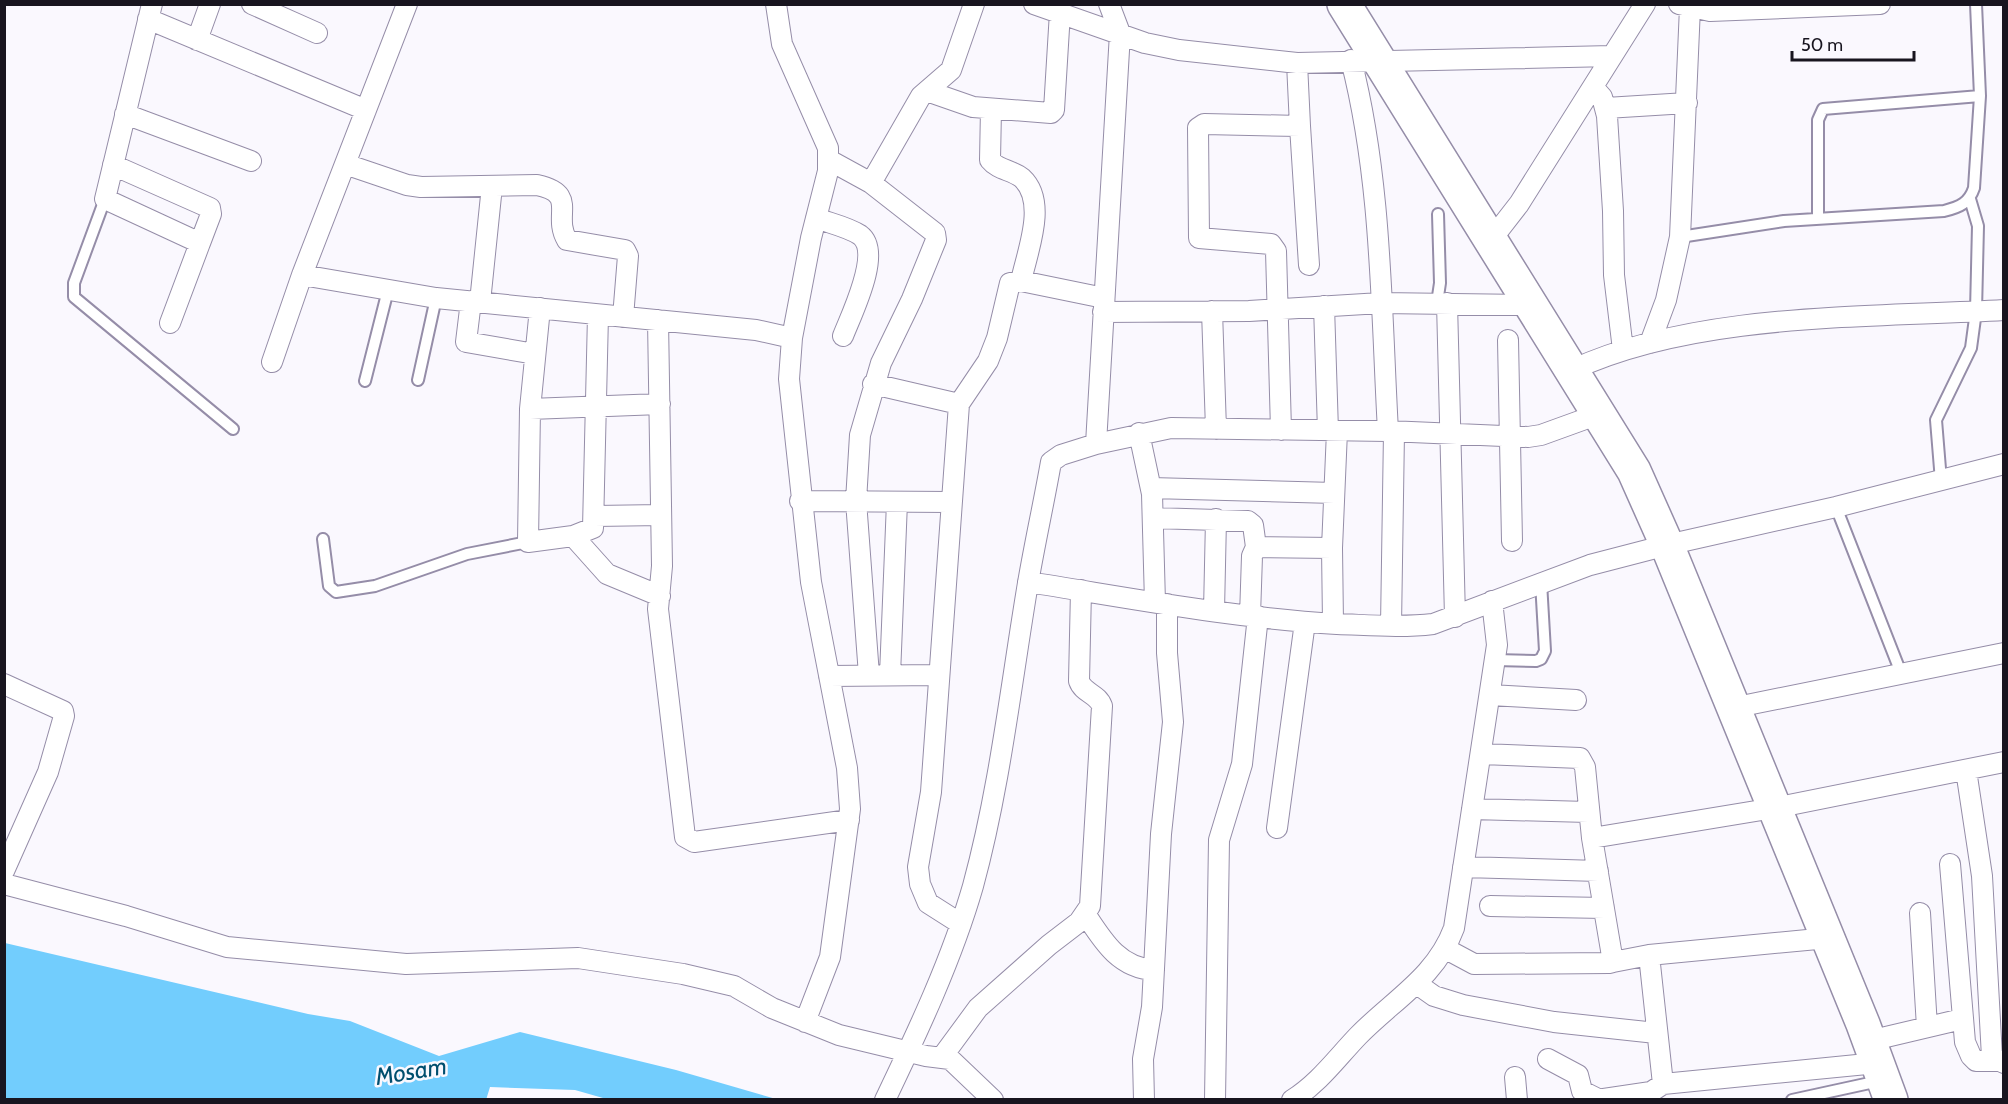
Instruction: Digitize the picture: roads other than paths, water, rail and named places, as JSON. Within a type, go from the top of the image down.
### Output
[{"type":"highway","points":[[1344,4],[1364,60],[1491,240],[1634,471],[1667,544],[1880,1071]]},
{"type":"street","points":[[197,40],[210,4]]},
{"type":"street","points":[[252,4],[317,33]]},
{"type":"street","points":[[776,4],[782,44],[825,138],[829,160],[792,338],[789,390],[811,582],[847,768],[849,820],[830,957],[805,1022]]},
{"type":"street","points":[[871,183],[913,109],[927,91],[951,70],[974,4]]},
{"type":"street","points":[[1034,4],[1120,33],[1145,44],[1297,63],[1612,56]]},
{"type":"street","points":[[1096,444],[1120,33],[1109,4]]},
{"type":"street","points":[[1491,240],[1519,204],[1645,4]]},
{"type":"street","points":[[1650,343],[1666,300],[1680,237],[1687,103],[1685,6],[1710,11],[1880,4]]},
{"type":"street","points":[[272,362],[302,275],[404,5]]},
{"type":"street","points":[[201,243],[105,199],[150,12],[197,40],[366,110]]},
{"type":"street","points":[[927,91],[946,99],[991,109],[1047,113],[1054,110],[1060,12]]},
{"type":"street","points":[[1364,60],[1367,135],[1377,224],[1391,432],[1391,626]]},
{"type":"street","points":[[1297,63],[1309,265]]},
{"type":"street","points":[[1593,87],[1602,98],[1606,108],[1613,211],[1614,275],[1623,350]]},
{"type":"street","points":[[1606,108],[1687,103]]},
{"type":"street","points":[[991,109],[990,160],[994,165],[1019,176],[1033,194],[1033,226],[1021,281]]},
{"type":"street","points":[[125,114],[251,161]]},
{"type":"street","points":[[1281,430],[1274,246],[1199,238],[1198,128],[1204,124],[1300,126]]},
{"type":"street","points":[[829,160],[871,183],[935,233],[936,240],[873,384],[860,435],[856,501],[869,675]]},
{"type":"street","points":[[345,164],[407,185],[537,185],[552,188],[562,200],[567,240],[625,250],[628,256],[622,317]]},
{"type":"street","points":[[112,165],[210,208],[211,214],[171,323]]},
{"type":"street","points":[[492,186],[475,302],[466,342],[535,354]]},
{"type":"street","points":[[816,218],[859,234],[867,247],[869,256],[864,282],[843,336]]},
{"type":"street","points":[[302,275],[436,298],[756,330],[792,338]]},
{"type":"street","points":[[961,924],[928,903],[920,884],[918,867],[931,792],[950,502],[959,404],[988,362],[997,338],[1010,283],[1021,281],[1104,305],[1212,311],[1381,303],[1531,305]]},
{"type":"street","points":[[1442,303],[1455,617]]},
{"type":"street","points":[[1324,306],[1334,493],[1333,623]]},
{"type":"street","points":[[540,308],[530,409],[528,542],[573,536],[593,528],[598,315]]},
{"type":"street","points":[[1572,370],[1623,350],[1683,334],[1867,316],[2004,310]]},
{"type":"street","points":[[1212,311],[1216,429]]},
{"type":"street","points":[[658,320],[661,515],[659,623],[685,837],[694,842],[849,820]]},
{"type":"street","points":[[1508,340],[1512,541]]},
{"type":"street","points":[[873,384],[959,404]]},
{"type":"street","points":[[530,409],[660,404]]},
{"type":"street","points":[[885,1100],[908,1052],[961,924],[974,884],[1001,752],[1028,582],[1052,462],[1061,455],[1096,444],[1171,428],[1391,432],[1510,438],[1541,435],[1599,414]]},
{"type":"street","points":[[1139,433],[1151,488],[1173,722],[1161,834],[1150,1024],[1143,1059],[1144,1100]]},
{"type":"street","points":[[1028,582],[1214,611],[1305,622],[1391,626],[1433,624],[1590,565],[1667,544],[1836,507],[2004,464]]},
{"type":"street","points":[[1151,488],[1334,493]]},
{"type":"street","points":[[800,501],[950,502]]},
{"type":"street","points":[[890,675],[897,502]]},
{"type":"street","points":[[595,516],[661,515]]},
{"type":"street","points":[[1154,518],[1248,521],[1253,525],[1256,547],[1252,556],[1254,616],[1242,764],[1219,840],[1214,1024],[1215,1100]]},
{"type":"street","points":[[1214,611],[1216,519]]},
{"type":"street","points":[[573,536],[607,574],[660,596]]},
{"type":"street","points":[[1256,547],[1332,548]]},
{"type":"street","points":[[942,1057],[978,1008],[1086,915],[1090,906],[1102,706],[1098,698],[1082,688],[1079,681],[1081,590]]},
{"type":"street","points":[[1292,1100],[1321,1077],[1358,1037],[1417,984],[1446,949],[1454,928],[1495,660],[1496,626],[1492,601]]},
{"type":"street","points":[[1276,828],[1305,622]]},
{"type":"street","points":[[1732,708],[2004,653]]},
{"type":"street","points":[[829,676],[939,675]]},
{"type":"street","points":[[4,684],[63,711],[64,716],[48,772],[4,870]]},
{"type":"street","points":[[1490,695],[1576,700]]},
{"type":"street","points":[[1482,754],[1580,758],[1585,767],[1588,812],[1613,962]]},
{"type":"street","points":[[1592,838],[1774,808],[2004,762]]},
{"type":"street","points":[[1966,770],[1982,876],[1992,1057],[1999,1062]]},
{"type":"street","points":[[1472,809],[1588,812]]},
{"type":"street","points":[[1950,864],[1965,1042],[1971,1056],[1976,1061],[1999,1062]]},
{"type":"street","points":[[1463,867],[1598,872]]},
{"type":"street","points":[[4,884],[126,916],[227,947],[406,964],[578,958],[683,974],[734,986],[772,1008],[839,1035],[908,1052],[950,1059],[993,1100]]},
{"type":"street","points":[[1490,906],[1604,908]]},
{"type":"street","points":[[1920,913],[1928,1027]]},
{"type":"street","points":[[1086,915],[1116,956],[1142,969],[1154,970]]},
{"type":"street","points":[[1446,949],[1466,961],[1487,965],[1600,964],[1648,956],[1827,938]]},
{"type":"street","points":[[1648,956],[1663,1084]]},
{"type":"street","points":[[1417,984],[1434,996],[1463,1005],[1554,1022],[1656,1033]]},
{"type":"street","points":[[1548,1059],[1578,1075],[1582,1091],[1597,1099],[1651,1092],[1663,1084],[1880,1071],[1928,1027],[1962,1019]]},
{"type":"street","points":[[1515,1077],[1517,1100]]},
{"type":"lane","points":[[1680,237],[1752,225],[1944,211],[1958,207],[1970,199],[1974,188],[1980,96],[1976,4]]},
{"type":"lane","points":[[1818,219],[1818,120],[1823,109],[1980,96]]},
{"type":"lane","points":[[105,199],[74,283],[74,297],[233,429]]},
{"type":"lane","points":[[1941,481],[1936,420],[1971,348],[1976,311],[1978,226],[1970,199]]},
{"type":"lane","points":[[1438,214],[1442,303]]},
{"type":"lane","points":[[365,381],[388,290]]},
{"type":"lane","points":[[418,380],[436,298]]},
{"type":"lane","points":[[1836,507],[1901,673]]},
{"type":"lane","points":[[323,539],[329,586],[336,592],[375,586],[467,554],[528,542]]},
{"type":"lane","points":[[1495,660],[1536,662],[1541,659],[1545,651],[1541,582]]},
{"type":"lane","points":[[1792,1100],[1880,1071]]},
{"type":"water","name":"Mosam","points":[[5,943],[308,1014],[350,1021],[439,1056],[520,1032],[676,1070],[776,1099],[610,1100],[575,1090],[490,1087],[486,1100],[5,1099]]}]
